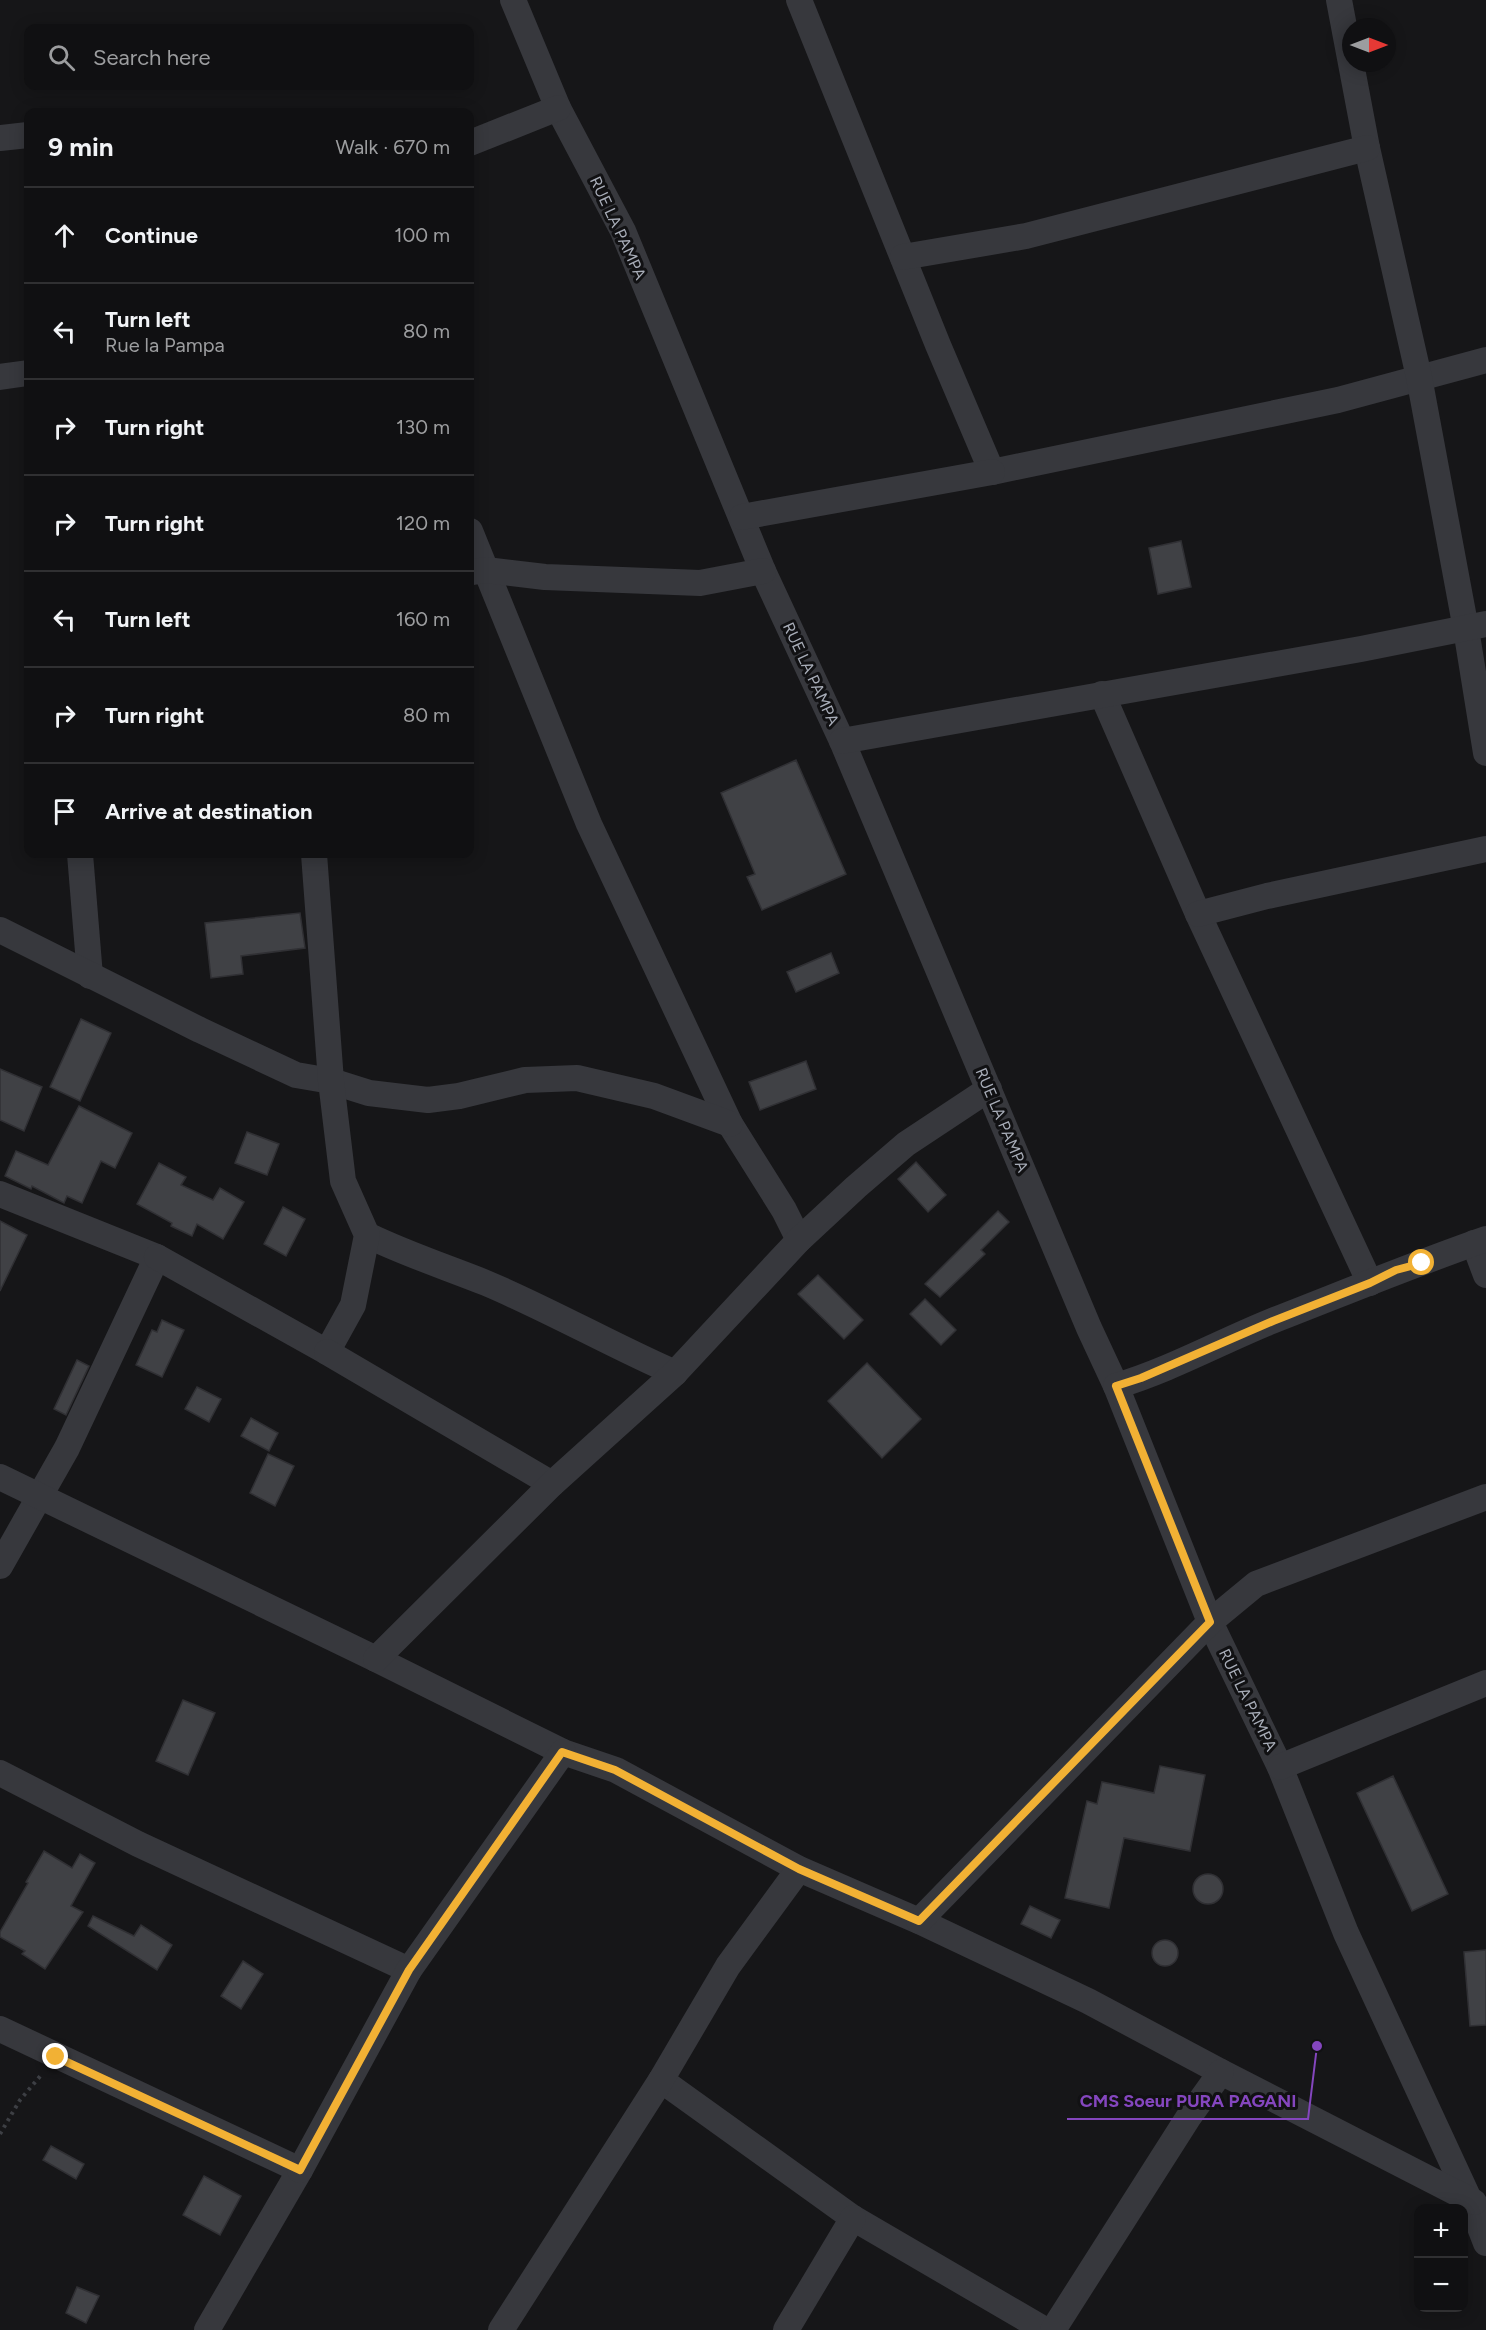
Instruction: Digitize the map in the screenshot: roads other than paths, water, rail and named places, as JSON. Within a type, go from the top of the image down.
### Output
[{"type":"street","name":"RUE LA PAMPA","points":[[513,0],[558,108],[623,231],[763,571],[842,741],[1089,1328],[1116,1386],[1210,1622],[1280,1767],[1346,1933],[1478,2203],[1486,2243]]},
{"type":"street","points":[[799,0],[992,472]]},
{"type":"street","points":[[1339,0],[1367,148],[1476,627],[1486,753]]},
{"type":"street","points":[[474,141],[558,108]]},
{"type":"street","points":[[0,138],[24,135]]},
{"type":"street","points":[[903,257],[1026,236],[1367,148]]},
{"type":"street","points":[[742,517],[992,472],[1338,400],[1486,360]]},
{"type":"street","points":[[0,377],[24,374]]},
{"type":"street","points":[[474,551],[478,571],[589,824],[730,1124],[784,1210],[799,1240]]},
{"type":"street","points":[[478,571],[545,577],[700,583],[763,571]]},
{"type":"street","points":[[842,741],[1476,627]]},
{"type":"street","points":[[1102,694],[1198,914],[1370,1283]]},
{"type":"street","points":[[1198,914],[1267,896],[1486,849]]},
{"type":"street","points":[[80,858],[90,976]]},
{"type":"street","points":[[314,858],[331,1081],[343,1181],[367,1235],[353,1305],[327,1352]]},
{"type":"street","points":[[0,930],[296,1075],[331,1081],[369,1093],[428,1100],[459,1096],[525,1080],[577,1077],[654,1096],[730,1124]]},
{"type":"street","points":[[376,1659],[552,1484],[675,1373],[799,1240],[906,1144],[989,1089]]},
{"type":"street","points":[[0,1194],[158,1257],[327,1352],[552,1484]]},
{"type":"street","points":[[367,1235],[403,1252],[487,1283],[675,1373]]},
{"type":"street","points":[[1116,1386],[1152,1374],[1396,1270],[1480,1241],[1486,1275]]},
{"type":"street","points":[[0,1566],[67,1448],[158,1257]]},
{"type":"street","points":[[0,1478],[376,1659],[562,1752],[615,1770],[799,1869],[919,1921],[1088,2001],[1221,2072],[1478,2203]]},
{"type":"street","points":[[919,1921],[1210,1622],[1256,1584],[1486,1497]]},
{"type":"street","points":[[1280,1767],[1486,1683]]},
{"type":"street","points":[[207,2330],[300,2170],[409,1970],[562,1752]]},
{"type":"street","points":[[0,1773],[138,1844],[409,1970]]},
{"type":"street","points":[[501,2330],[661,2080],[728,1966],[799,1869]]},
{"type":"street","points":[[0,2029],[300,2170]]},
{"type":"street","points":[[1053,2330],[1188,2118],[1221,2072]]},
{"type":"street","points":[[661,2080],[854,2218],[1045,2330]]},
{"type":"street","points":[[786,2330],[854,2218]]},
{"type":"place","name":"CMS Soeur PURA PAGANI","points":[[1317,2046]]}]
